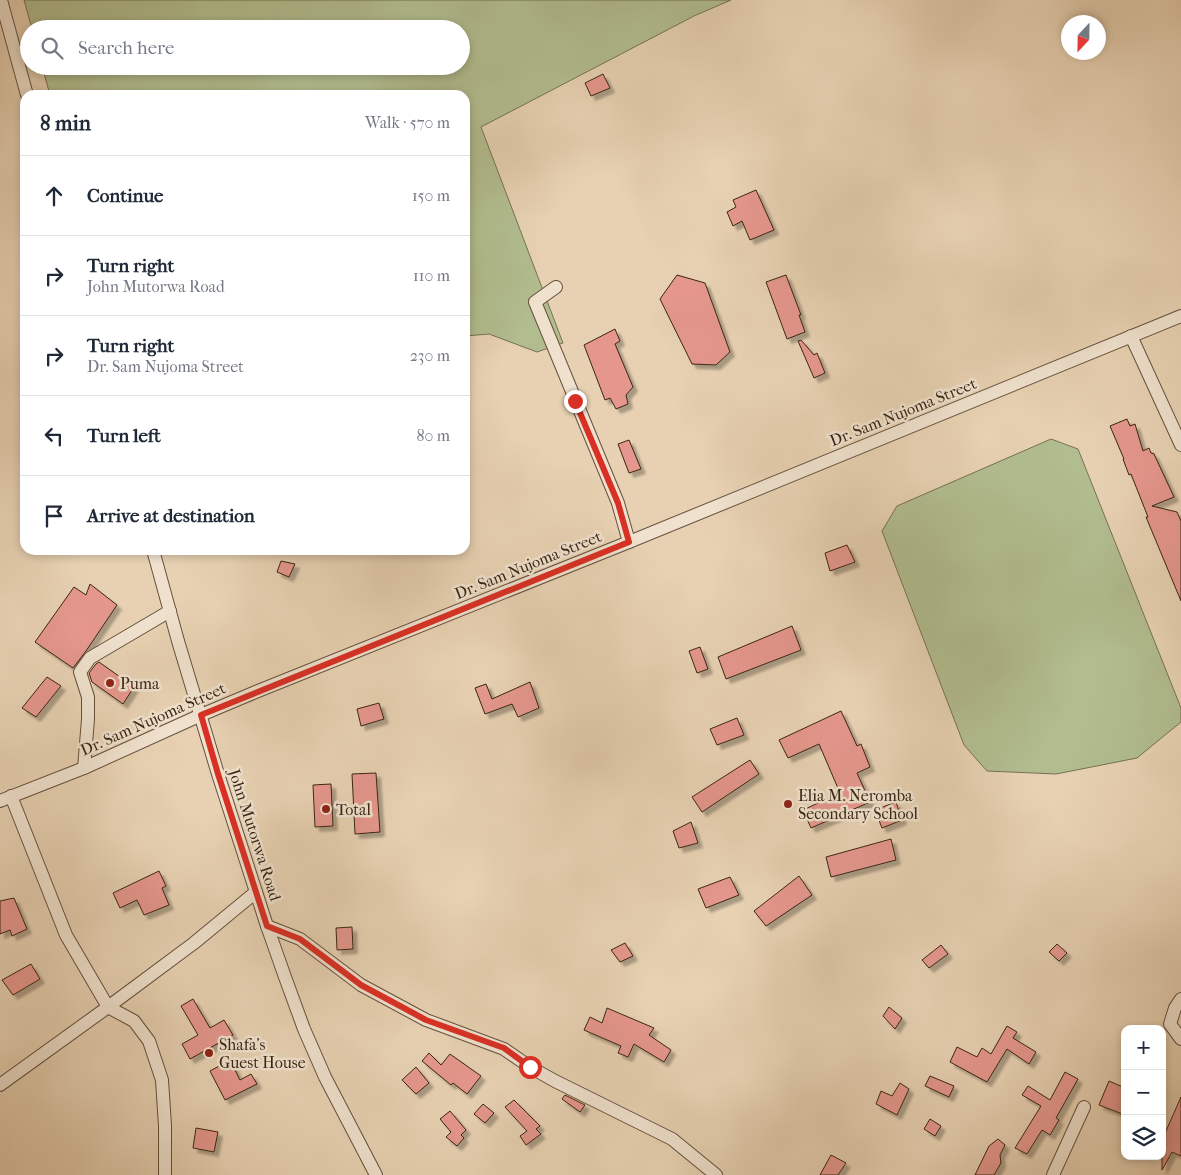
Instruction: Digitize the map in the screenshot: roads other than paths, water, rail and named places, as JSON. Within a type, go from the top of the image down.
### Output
[{"type":"street","points":[[0,0],[20,70]]},
{"type":"street","points":[[21,75],[26,90]]},
{"type":"street","points":[[556,287],[535,302],[618,503],[629,542]]},
{"type":"street","name":"Dr. Sam Nujoma Street","points":[[5,798],[84,768],[201,715],[1181,316]]},
{"type":"street","points":[[1131,336],[1181,445]]},
{"type":"street","name":"John Mutorwa Road","points":[[155,555],[178,641],[218,774],[267,926],[304,1029],[325,1077],[376,1175]]},
{"type":"street","points":[[84,768],[88,697],[80,672],[90,658],[170,611]]},
{"type":"street","points":[[5,798],[66,935],[108,1007],[134,1021],[149,1041],[162,1080],[165,1126],[165,1175]]},
{"type":"street","points":[[0,1085],[194,943],[256,892]]},
{"type":"street","points":[[267,926],[300,939],[361,985],[426,1020],[504,1048],[530,1067],[555,1081],[672,1139],[716,1175]]},
{"type":"street","points":[[1181,999],[1175,1008],[1170,1024],[1181,1039]]},
{"type":"street","points":[[1053,1175],[1084,1108]]},
{"type":"place","name":"Puma","points":[[110,683]]},
{"type":"place","name":"Elia M. Neromba Secondary School","points":[[788,804]]},
{"type":"place","name":"Total","points":[[326,809]]},
{"type":"place","name":"Shafa's Guest House","points":[[209,1053]]}]
